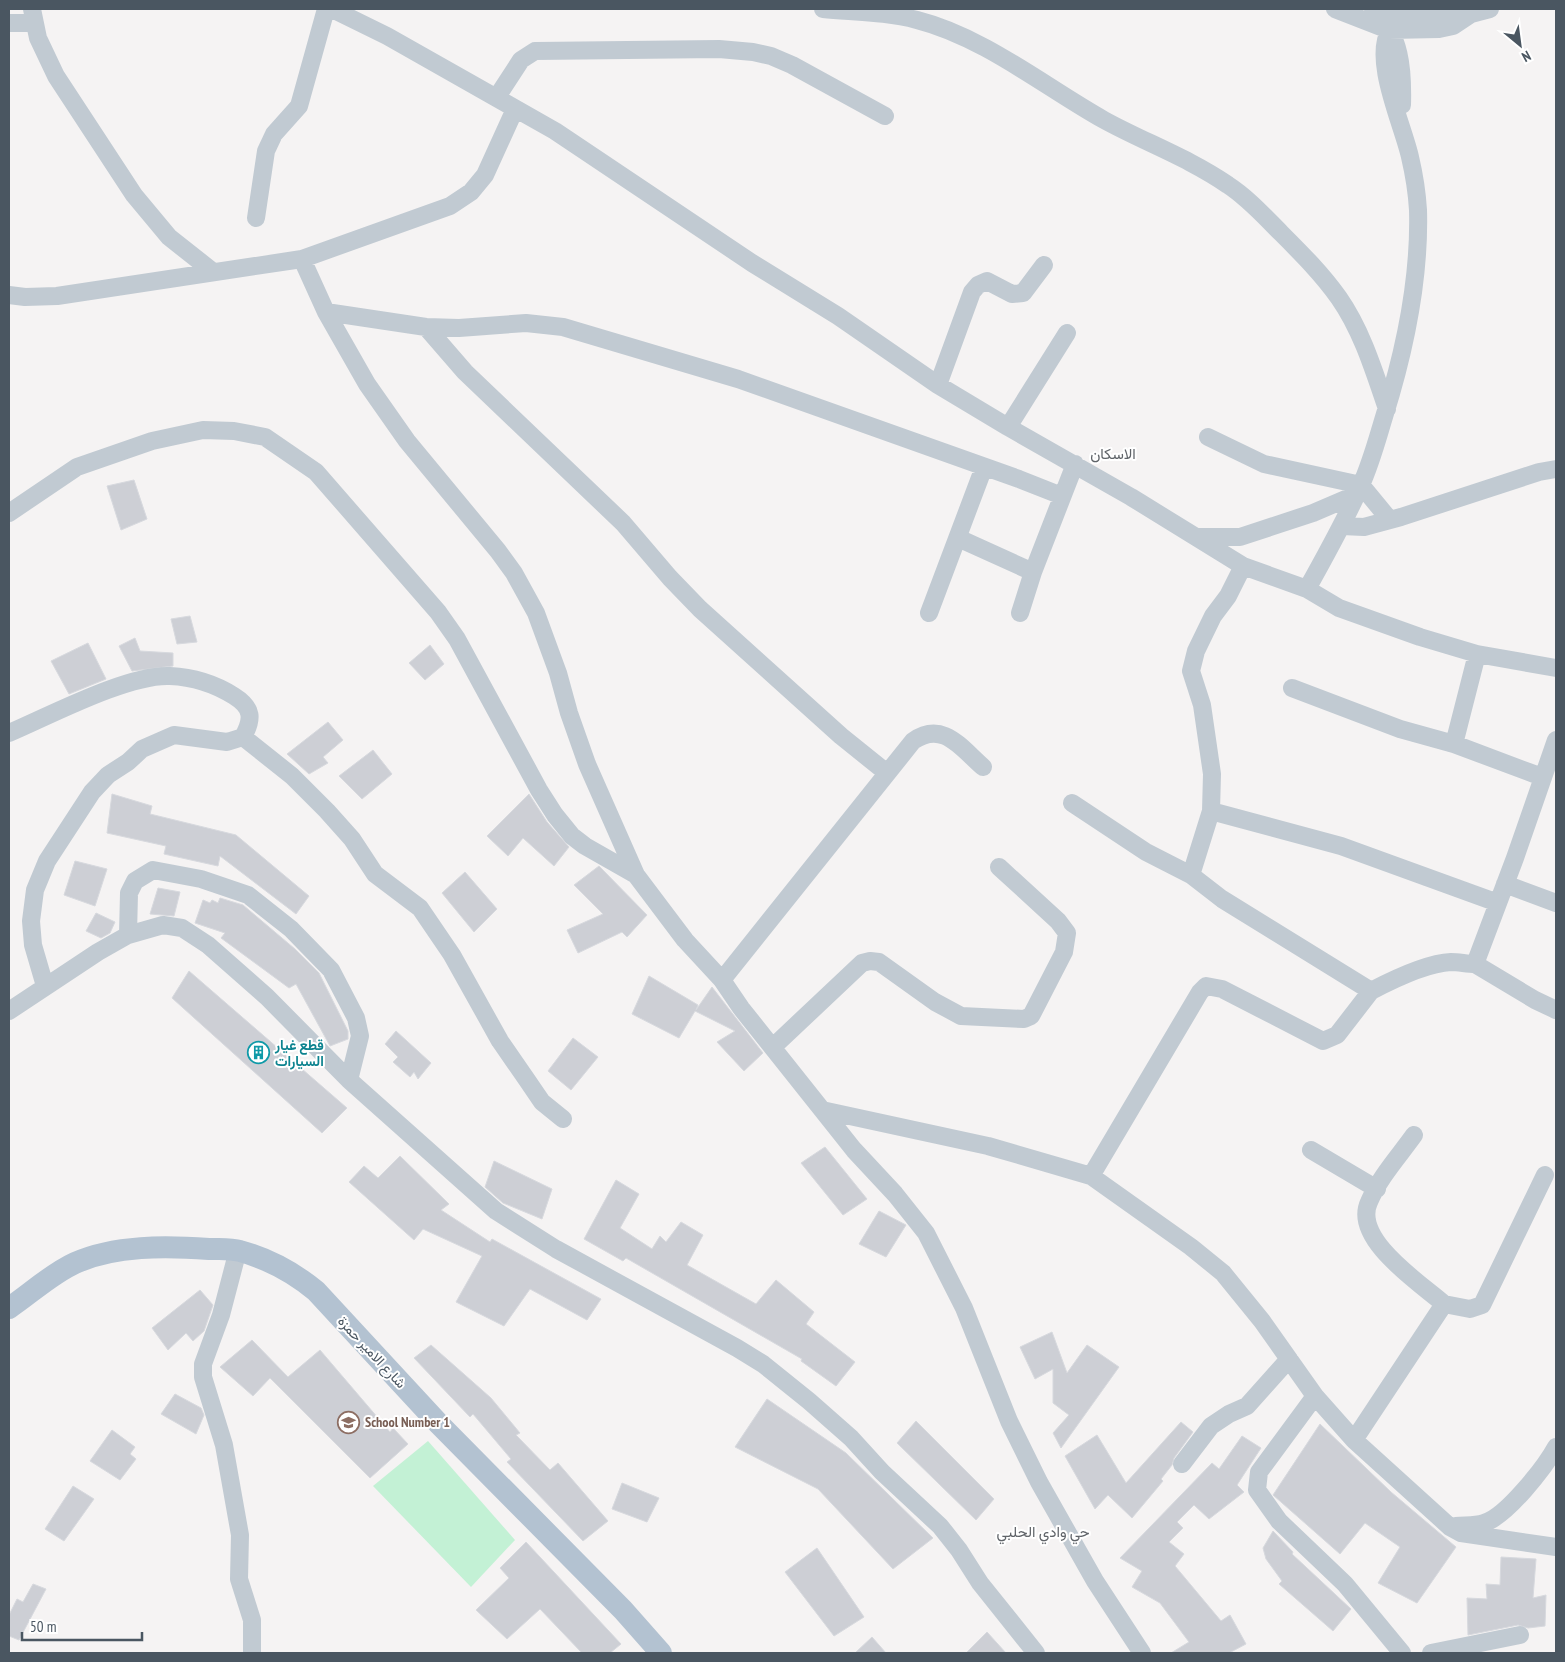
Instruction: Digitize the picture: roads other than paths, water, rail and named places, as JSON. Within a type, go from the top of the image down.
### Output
[{"type":"main road","name":"شارع الامير حمزة","points":[[9,1308],[74,1264],[99,1255],[124,1250],[190,1247],[238,1250],[296,1274],[316,1291],[446,1430],[623,1610],[662,1653]]},
{"type":"street","points":[[256,218],[266,151],[274,134],[299,106],[326,9]]},
{"type":"street","points":[[332,9],[357,14],[387,36],[555,131],[752,263],[838,316],[938,385],[1075,464],[1243,566],[1307,589],[1339,608],[1384,625],[1477,654],[1556,668]]},
{"type":"street","points":[[823,9],[896,16],[918,20],[946,30],[1024,69],[1103,120],[1174,154],[1229,185],[1254,205],[1309,260],[1340,299],[1366,349],[1387,409]]},
{"type":"street","points":[[1335,9],[1389,30],[1439,29],[1453,26],[1471,14]]},
{"type":"street","points":[[1373,9],[1389,30]]},
{"type":"street","points":[[1395,9],[1418,13],[1471,14],[1490,9]]},
{"type":"street","points":[[1307,589],[1342,526],[1358,490],[1387,409],[1404,341],[1415,278],[1418,246],[1415,184],[1384,58],[1389,30],[1400,21],[1418,13]]},
{"type":"street","points":[[9,23],[33,16],[44,53],[69,100],[134,195],[169,237],[212,271]]},
{"type":"street","points":[[498,98],[521,60],[535,51],[719,49],[753,52],[771,56],[828,84],[886,116]]},
{"type":"street","points":[[9,295],[26,297],[57,296],[212,271],[302,259],[442,209],[460,200],[485,175],[515,109]]},
{"type":"street","points":[[302,259],[326,312],[366,384],[407,441],[498,551],[514,573],[536,613],[558,673],[569,713],[587,764],[636,875],[685,940],[722,980],[746,1014],[774,1046],[854,1150],[895,1194],[926,1233],[964,1308],[1009,1421],[1039,1482],[1095,1581],[1142,1653]]},
{"type":"street","points":[[938,385],[972,292],[978,285],[987,281],[1012,294],[1023,293],[1044,265]]},
{"type":"street","points":[[326,312],[426,327],[459,328],[541,323],[563,327],[738,379],[1062,496]]},
{"type":"street","points":[[426,327],[465,372],[623,523],[670,578],[700,609],[841,736],[887,773]]},
{"type":"street","points":[[1008,427],[1067,333]]},
{"type":"street","points":[[9,513],[77,466],[152,441],[203,430],[234,431],[265,437],[316,472],[438,612],[457,639],[539,790],[555,815],[572,836],[584,846],[636,875]]},
{"type":"street","points":[[1208,437],[1264,464],[1358,490],[1389,519]]},
{"type":"street","points":[[1020,613],[1033,572],[1075,464]]},
{"type":"street","points":[[929,613],[984,467]]},
{"type":"street","points":[[1342,526],[1364,527],[1539,472],[1556,469]]},
{"type":"street","points":[[1197,537],[1240,537],[1312,514],[1358,490]]},
{"type":"street","points":[[958,538],[1033,572]]},
{"type":"street","points":[[1191,875],[1211,811],[1212,774],[1209,742],[1202,705],[1191,671],[1196,651],[1213,616],[1228,596],[1243,566]]},
{"type":"street","points":[[1454,744],[1477,654]]},
{"type":"street","points":[[9,733],[135,681],[168,676],[207,682],[241,700],[251,717],[251,723],[243,737],[227,742],[174,735],[142,749],[128,762],[108,775],[92,792],[47,861],[35,890],[31,921],[33,946],[45,986]]},
{"type":"street","points":[[1292,688],[1400,729],[1454,744],[1542,777]]},
{"type":"street","points":[[722,980],[913,742],[924,734],[938,732],[947,736],[983,767]]},
{"type":"street","points":[[243,737],[292,776],[327,811],[352,838],[375,874],[420,908],[452,956],[500,1041],[542,1102],[563,1118]]},
{"type":"street","points":[[1475,964],[1556,740]]},
{"type":"street","points":[[1072,803],[1146,852],[1191,875],[1222,899],[1370,992]]},
{"type":"street","points":[[1211,811],[1341,846],[1498,903]]},
{"type":"street","points":[[774,1046],[862,963],[870,961],[879,962],[936,1002],[961,1016],[1024,1019],[1031,1016],[1064,952],[1066,934],[1058,921],[1000,867]]},
{"type":"street","points":[[128,935],[130,894],[135,881],[153,870],[201,879],[248,896],[290,930],[332,970],[356,1018],[360,1036],[348,1080]]},
{"type":"street","points":[[1505,884],[1556,902]]},
{"type":"street","points":[[9,1011],[45,986],[128,935],[163,925],[182,928],[208,945],[267,997],[348,1080],[496,1211],[556,1248],[757,1360],[809,1401],[851,1438],[882,1472],[940,1526],[959,1550],[980,1583],[1036,1653]]},
{"type":"street","points":[[1091,1176],[1200,992],[1206,986],[1222,989],[1323,1041],[1337,1036],[1370,992],[1390,981],[1440,964],[1453,962],[1475,964],[1535,1000],[1556,1010]]},
{"type":"street","points":[[822,1110],[988,1146],[1091,1176],[1191,1247],[1223,1273],[1239,1291],[1315,1396],[1354,1440],[1450,1526],[1461,1533],[1556,1547]]},
{"type":"street","points":[[1414,1135],[1377,1189],[1366,1210],[1370,1234],[1384,1253],[1444,1304],[1470,1309],[1482,1305],[1545,1175]]},
{"type":"street","points":[[1311,1150],[1377,1189]]},
{"type":"street","points":[[238,1250],[221,1315],[203,1364],[203,1378],[224,1445],[240,1535],[239,1579],[252,1620],[252,1653]]},
{"type":"street","points":[[1354,1440],[1444,1304]]},
{"type":"street","points":[[1182,1464],[1211,1426],[1229,1414],[1247,1406],[1289,1360]]},
{"type":"street","points":[[1315,1396],[1259,1472],[1257,1490],[1279,1521],[1346,1584],[1402,1653]]},
{"type":"street","points":[[1450,1526],[1485,1523],[1500,1512],[1533,1480],[1556,1447]]},
{"type":"street","points":[[1431,1653],[1520,1635]]},
{"type":"place","name":"قطع غيار السيارات","points":[[259,1053]]},
{"type":"place","name":"School Number 1","points":[[349,1422]]},
{"type":"district","name":"الاسكان","points":[[1113,453]]},
{"type":"district","name":"حي وادي الحلبي","points":[[1043,1531]]}]
